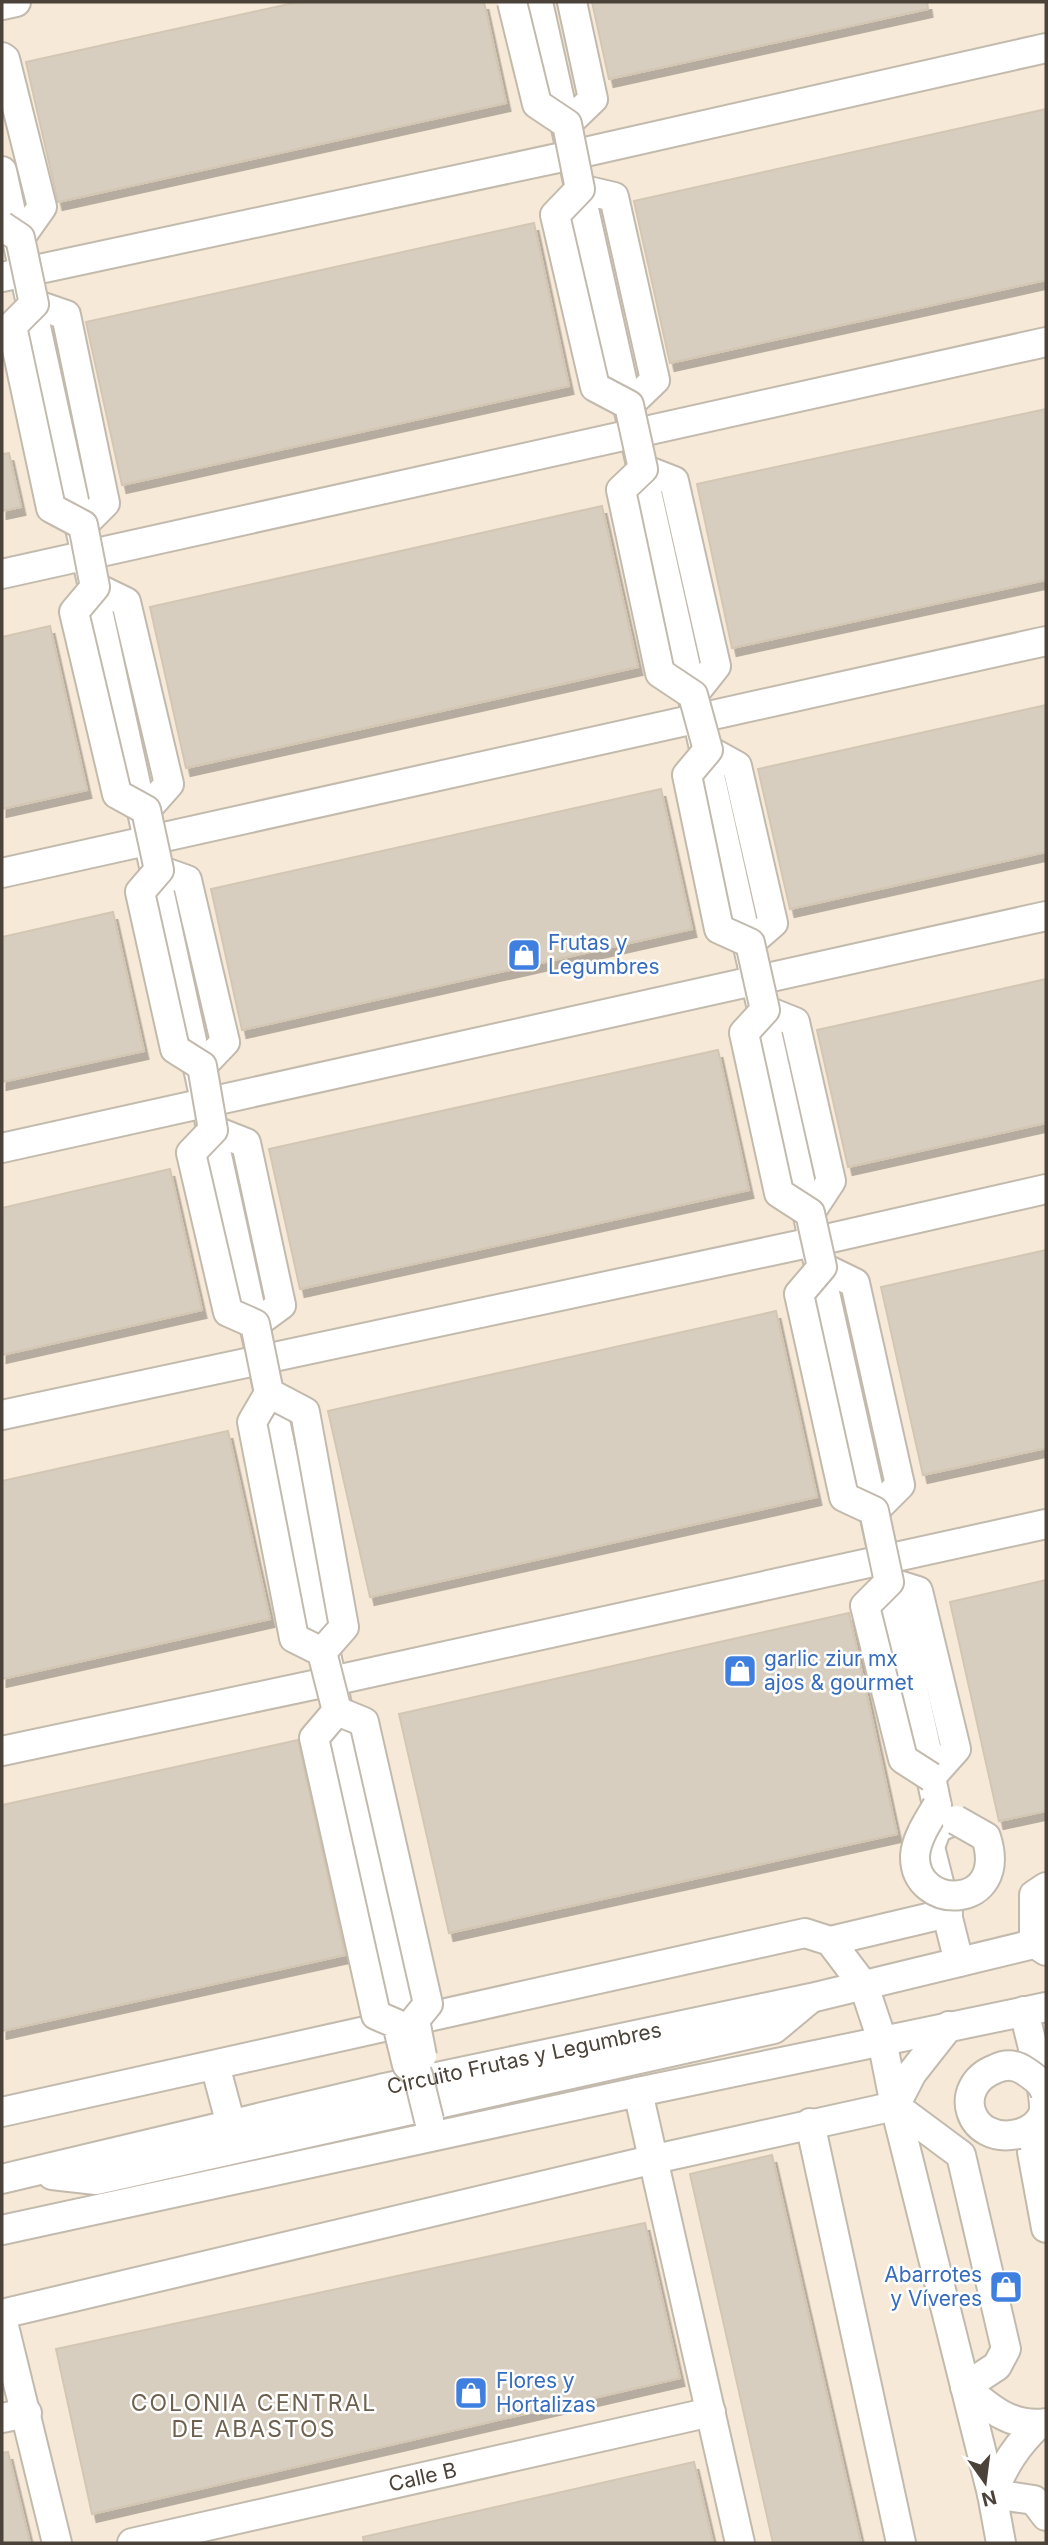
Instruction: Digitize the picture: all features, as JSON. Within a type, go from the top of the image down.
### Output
[{"type":"street","points":[[2,5],[16,2]]},
{"type":"street","points":[[512,2],[537,104],[567,124],[580,189]]},
{"type":"street","points":[[538,2],[887,1571],[918,1591],[956,1749],[929,1767]]},
{"type":"street","points":[[567,124],[593,99],[572,2]]},
{"type":"street","points":[[13,274],[572,155],[1046,48]]},
{"type":"street","points":[[2,57],[5,59],[42,207],[11,232],[34,304]]},
{"type":"street","points":[[2,172],[13,274],[86,554],[402,2002]]},
{"type":"street","points":[[580,189],[555,215],[595,387],[629,405],[643,469]]},
{"type":"street","points":[[580,189],[614,197],[655,380],[629,405]]},
{"type":"street","points":[[34,304],[12,327],[51,508],[83,525]]},
{"type":"street","points":[[34,304],[66,316],[105,503],[83,525]]},
{"type":"street","points":[[2,574],[1046,342]]},
{"type":"street","points":[[643,469],[674,481],[716,666],[695,707]]},
{"type":"street","points":[[643,469],[621,490],[657,660],[660,673],[695,707],[708,750],[737,766],[773,923],[750,943]]},
{"type":"street","points":[[83,525],[95,587]]},
{"type":"street","points":[[95,587],[74,612],[117,794],[146,810],[159,870]]},
{"type":"street","points":[[95,587],[126,602],[169,784],[146,810]]},
{"type":"street","points":[[2,873],[695,707],[1046,641]]},
{"type":"street","points":[[708,750],[687,775],[716,916],[719,929],[750,943]]},
{"type":"street","points":[[159,870],[140,892],[175,1049],[202,1066],[213,1129]]},
{"type":"street","points":[[159,870],[187,880],[225,1042],[202,1066]]},
{"type":"street","points":[[2,1148],[1046,916]]},
{"type":"street","points":[[750,943],[765,1010]]},
{"type":"street","points":[[765,1010],[744,1033],[779,1193],[810,1213]]},
{"type":"street","points":[[765,1010],[795,1022],[831,1181],[810,1213],[817,1255],[799,1294],[844,1497],[874,1511]]},
{"type":"street","points":[[213,1129],[191,1153],[228,1312],[256,1325]]},
{"type":"street","points":[[213,1129],[246,1143],[281,1305],[256,1325]]},
{"type":"street","points":[[2,1415],[261,1360],[817,1255],[1046,1189]]},
{"type":"street","points":[[817,1255],[855,1283],[900,1485],[874,1511]]},
{"type":"street","points":[[256,1325],[269,1393],[252,1422],[294,1638],[321,1652],[337,1711]]},
{"type":"street","points":[[269,1393],[305,1412],[344,1627],[321,1652]]},
{"type":"street","points":[[874,1511],[887,1571],[865,1606],[903,1759],[929,1767]]},
{"type":"street","points":[[2,1751],[332,1681],[887,1571],[1046,1524]]},
{"type":"street","points":[[337,1711],[364,1722],[428,2004],[415,2020],[423,2063],[418,2076]]},
{"type":"street","points":[[337,1711],[314,1738],[376,2015],[397,2024],[407,2065],[418,2076],[428,2113]]},
{"type":"street","points":[[929,1767],[937,1805],[915,1853],[916,1870],[926,1884],[936,1891],[952,1897],[967,1894],[980,1886],[989,1870],[991,1854],[986,1837],[956,1820],[937,1828],[930,1847],[948,1913],[959,1962]]},
{"type":"street","points":[[1042,1945],[1034,1895],[1046,1887]]},
{"type":"street","points":[[2,2112],[805,1933],[830,1941],[948,1913]]},
{"type":"street","points":[[830,1941],[864,1986],[882,2040],[895,2106],[992,2494],[1001,2543]]},
{"type":"street","name":"Circuito Frutas y Legumbres","points":[[15,2176],[445,2075],[811,1998],[1042,1945]]},
{"type":"street","points":[[15,2176],[98,2187],[428,2113],[774,2029],[811,1998]]},
{"type":"street","points":[[2,2230],[1041,2007],[1043,2097],[1043,2114],[1032,2129],[1008,2137],[989,2134],[975,2122],[970,2110],[974,2086],[987,2072],[1003,2065],[1018,2066],[1033,2076],[1044,2087],[1046,2094]]},
{"type":"street","points":[[895,2106],[912,2073],[949,2026]]},
{"type":"street","points":[[428,2113],[750,2049],[766,2049],[784,2061]]},
{"type":"street","points":[[215,2065],[231,2125]]},
{"type":"street","points":[[638,2092],[740,2543]]},
{"type":"street","points":[[57,2543],[14,2416],[2,2316],[655,2159],[895,2106],[961,2155],[1006,2348],[997,2366],[965,2387]]},
{"type":"street","points":[[1046,2122],[1032,2152],[1046,2228]]},
{"type":"street","points":[[810,2123],[901,2543]]},
{"type":"street","points":[[65,2216],[98,2187]]},
{"type":"street","points":[[965,2387],[994,2411],[1016,2422],[1043,2424]]},
{"type":"street","name":"Calle B","points":[[132,2543],[711,2412]]},
{"type":"street","points":[[992,2494],[1004,2464],[1022,2441],[1043,2424]]},
{"type":"street","points":[[992,2494],[1034,2500],[1046,2516]]},
{"type":"shaded area","name":"Frutas y Legumbres","points":[[2,2],[1046,2],[1046,2543],[2,2543]]},
{"type":"building","points":[[298,2],[484,2],[506,103],[58,202],[26,62]]},
{"type":"building","points":[[592,2],[927,2],[928,9],[609,79]]},
{"type":"building","points":[[1046,109],[1046,280],[670,363],[634,201]]},
{"type":"building","points":[[534,223],[569,386],[122,485],[86,322]]},
{"type":"building","points":[[1046,409],[1046,580],[732,648],[697,484]]},
{"type":"building","points":[[9,453],[21,507],[2,511],[2,454]]},
{"type":"building","points":[[602,506],[638,667],[186,768],[150,607]]},
{"type":"building","points":[[50,626],[87,790],[2,809],[2,637]]},
{"type":"building","points":[[1046,705],[1046,852],[790,909],[758,769]]},
{"type":"building","points":[[661,789],[692,929],[242,1030],[211,889]]},
{"type":"building","points":[[113,912],[144,1051],[2,1082],[2,937]]},
{"type":"building","points":[[1046,979],[1046,1123],[848,1167],[817,1030]]},
{"type":"building","points":[[718,1050],[749,1190],[300,1289],[269,1149]]},
{"type":"building","points":[[170,1169],[202,1310],[2,1355],[2,1208]]},
{"type":"building","points":[[1046,1250],[1046,1448],[923,1475],[881,1287]]},
{"type":"building","points":[[776,1311],[817,1497],[370,1597],[328,1411]]},
{"type":"building","points":[[228,1431],[270,1619],[2,1679],[2,1481]]},
{"type":"building","points":[[1046,1580],[1046,1811],[999,1821],[950,1602]]},
{"type":"building","points":[[849,1613],[897,1834],[449,1933],[399,1714]]},
{"type":"building","points":[[298,1740],[345,1955],[2,2031],[2,1805]]},
{"type":"building","points":[[772,2155],[861,2543],[773,2543],[690,2174]]},
{"type":"building","points":[[645,2223],[680,2378],[92,2514],[56,2349]]},
{"type":"building","points":[[8,2452],[30,2543],[2,2543],[2,2453]]},
{"type":"building","points":[[694,2462],[713,2543],[364,2543],[363,2537]]},
{"type":"place","name":"Frutas y Legumbres","points":[[524,955]]},
{"type":"place","name":"garlic ziur mx ajos & gourmet","points":[[740,1671]]},
{"type":"place","name":"Abarrotes y Víveres","points":[[1006,2287]]},
{"type":"place","name":"Flores y Hortalizas","points":[[471,2393]]},
{"type":"district","name":"COLONIA CENTRAL DE ABASTOS","points":[[254,2416]]}]
